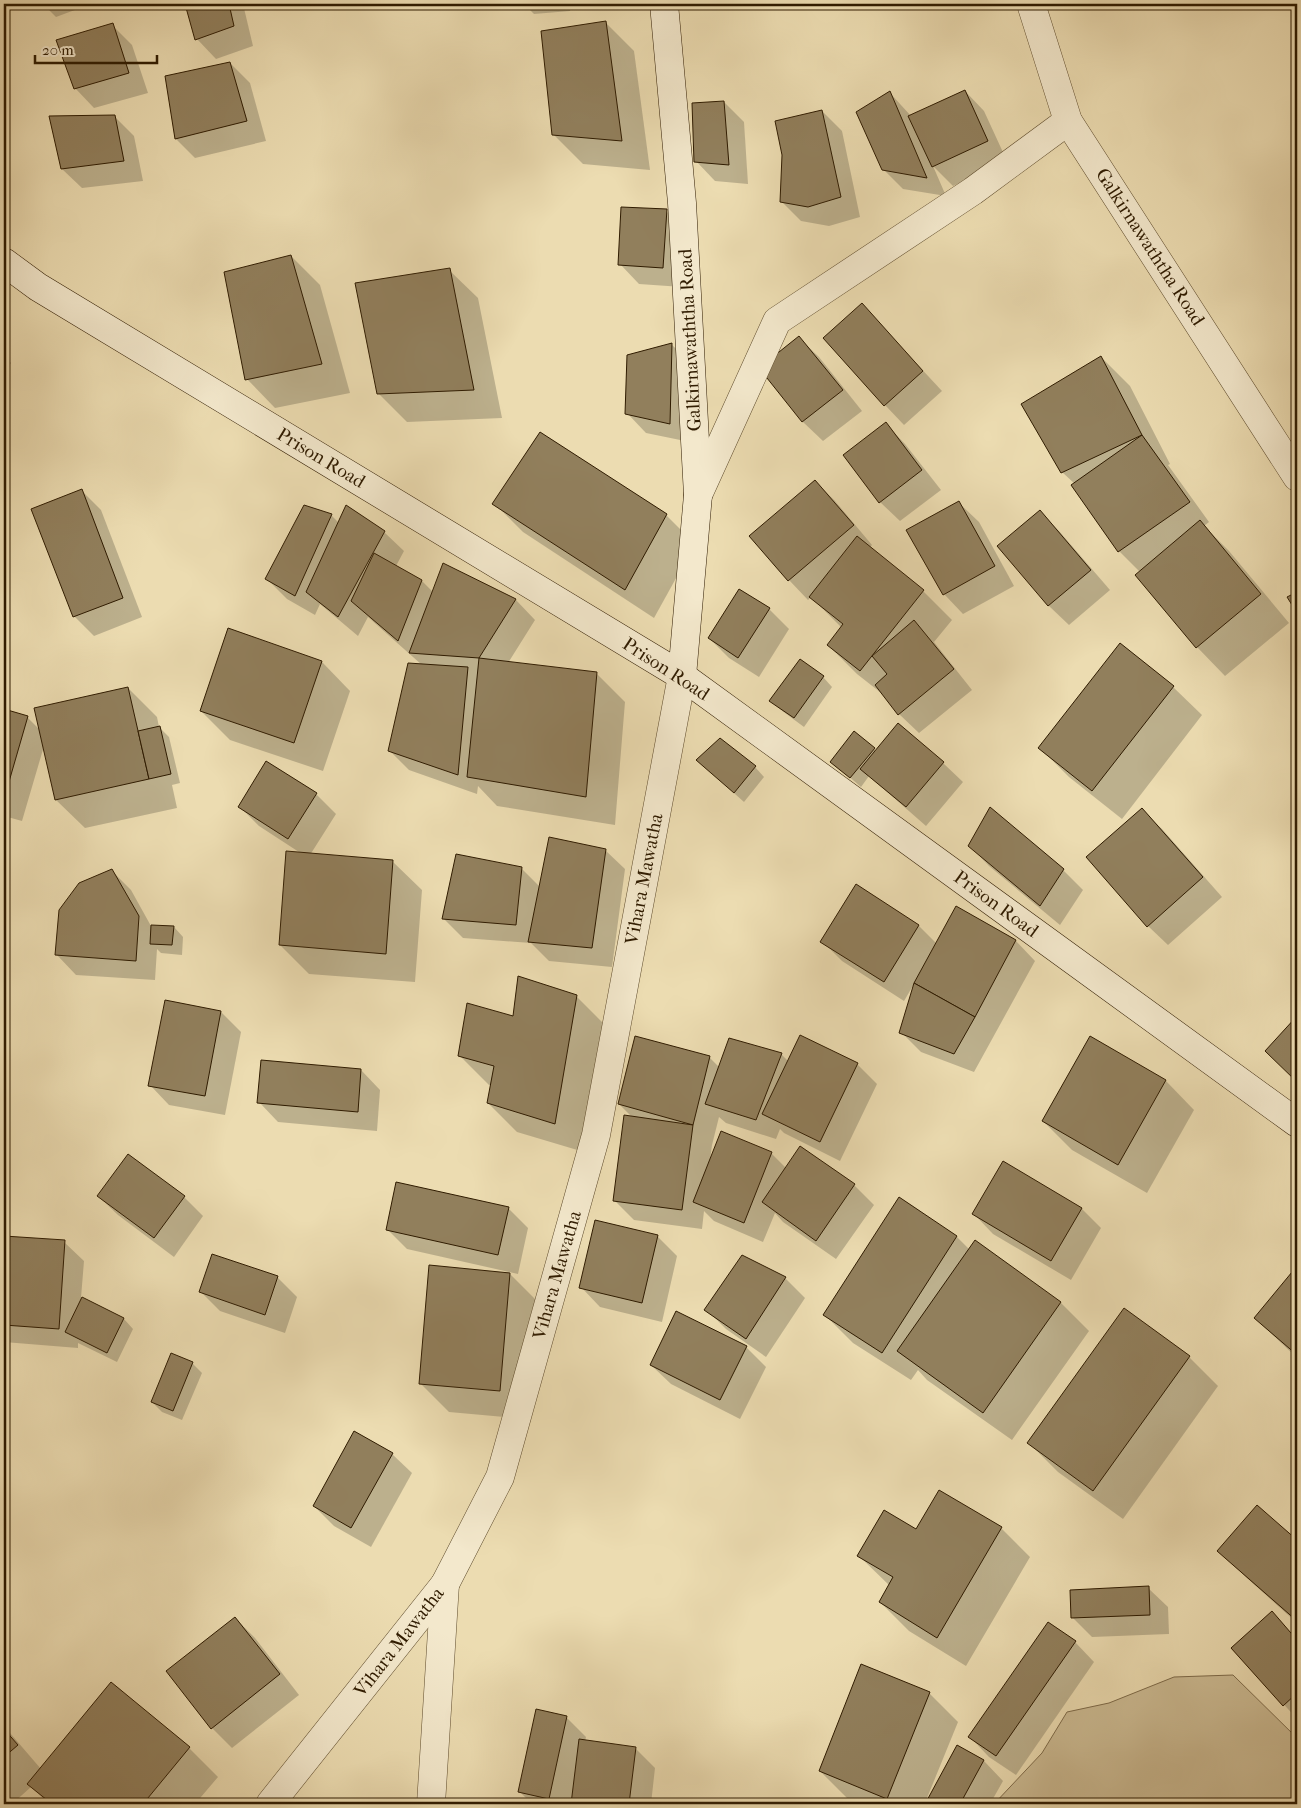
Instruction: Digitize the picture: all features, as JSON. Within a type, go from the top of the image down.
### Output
[{"type":"street","name":"Galkirnawaththa Road","points":[[664,4],[682,203],[698,495],[682,676]]},
{"type":"street","name":"Galkirnawaththa Road","points":[[1031,4],[1068,121],[1297,477]]},
{"type":"street","points":[[698,495],[777,321],[973,191],[1068,121]]},
{"type":"street","name":"Prison Road","points":[[4,262],[38,287],[682,676],[1297,1123]]},
{"type":"street","name":"Vihara Mawatha","points":[[270,1804],[445,1584],[500,1477],[596,1135],[682,676]]},
{"type":"street","points":[[431,1804],[445,1584]]},
{"type":"shaded area","points":[[1233,1675],[1297,1738],[1297,1804],[994,1804],[1042,1753],[1067,1712],[1109,1703],[1174,1677]]},
{"type":"building","points":[[185,4],[229,4],[234,26],[195,40]]},
{"type":"building","points":[[606,21],[622,141],[552,135],[541,31]]},
{"type":"building","points":[[113,23],[129,73],[74,89],[56,40]]},
{"type":"building","points":[[230,62],[247,121],[175,139],[165,76]]},
{"type":"building","points":[[965,90],[988,141],[932,167],[908,116]]},
{"type":"building","points":[[890,91],[927,178],[882,170],[856,112]]},
{"type":"building","points":[[724,101],[729,165],[694,162],[692,103]]},
{"type":"building","points":[[822,110],[841,197],[808,207],[780,202],[782,155],[775,121]]},
{"type":"building","points":[[115,115],[124,161],[61,169],[49,116]]},
{"type":"building","points":[[621,207],[667,209],[663,268],[618,265]]},
{"type":"building","points":[[291,255],[322,364],[245,380],[224,272]]},
{"type":"building","points":[[450,268],[474,390],[377,394],[355,283]]},
{"type":"building","points":[[862,303],[923,371],[884,406],[823,338]]},
{"type":"building","points":[[799,336],[843,390],[802,422],[759,368]]},
{"type":"building","points":[[672,343],[670,424],[625,414],[627,355]]},
{"type":"building","points":[[1101,356],[1142,435],[1061,473],[1021,404]]},
{"type":"building","points":[[886,422],[922,470],[879,503],[843,455]]},
{"type":"building","points":[[540,432],[667,514],[625,590],[492,504]]},
{"type":"building","points":[[1142,435],[1190,502],[1118,552],[1071,485]]},
{"type":"building","points":[[815,480],[854,525],[788,581],[749,536]]},
{"type":"building","points":[[82,489],[123,598],[73,617],[31,509]]},
{"type":"building","points":[[959,501],[995,566],[943,595],[906,530]]},
{"type":"building","points":[[304,505],[332,514],[295,596],[265,579]]},
{"type":"building","points":[[346,505],[385,531],[338,617],[306,592]]},
{"type":"building","points":[[1040,510],[1091,570],[1048,606],[997,546]]},
{"type":"building","points":[[1200,520],[1261,594],[1196,648],[1135,575]]},
{"type":"building","points":[[857,536],[924,590],[860,671],[827,645],[843,624],[809,597]]},
{"type":"building","points":[[374,553],[422,580],[398,641],[351,601]]},
{"type":"building","points":[[443,563],[516,599],[479,658],[409,653]]},
{"type":"building","points":[[739,589],[770,608],[738,658],[708,638]]},
{"type":"building","points":[[1297,592],[1297,613],[1287,597]]},
{"type":"building","points":[[914,620],[954,669],[898,715],[875,685],[887,674],[872,656]]},
{"type":"building","points":[[228,628],[322,661],[294,743],[200,711]]},
{"type":"building","points":[[1120,643],[1174,686],[1092,791],[1038,748]]},
{"type":"building","points":[[479,658],[597,672],[586,797],[467,777]]},
{"type":"building","points":[[800,659],[824,676],[794,718],[769,701]]},
{"type":"building","points":[[408,663],[468,667],[458,775],[388,751]]},
{"type":"building","points":[[128,687],[149,779],[55,800],[34,708]]},
{"type":"building","points":[[4,709],[28,716],[4,799]]},
{"type":"building","points":[[898,723],[944,762],[906,807],[860,769]]},
{"type":"building","points":[[160,726],[171,774],[149,779],[138,731]]},
{"type":"building","points":[[854,731],[875,748],[850,778],[830,762]]},
{"type":"building","points":[[720,738],[756,766],[734,793],[696,760]]},
{"type":"building","points":[[266,761],[317,793],[288,839],[238,807]]},
{"type":"building","points":[[990,807],[1064,869],[1040,906],[968,846]]},
{"type":"building","points":[[1142,808],[1203,877],[1147,927],[1086,857]]},
{"type":"building","points":[[549,837],[606,849],[592,948],[528,942]]},
{"type":"building","points":[[286,851],[393,860],[386,954],[279,945]]},
{"type":"building","points":[[456,854],[522,867],[516,925],[442,919]]},
{"type":"building","points":[[112,869],[139,916],[136,961],[55,955],[59,910],[79,883]]},
{"type":"building","points":[[856,884],[919,925],[884,982],[820,942]]},
{"type":"building","points":[[956,906],[1016,940],[975,1017],[914,983]]},
{"type":"building","points":[[151,925],[174,926],[172,945],[150,944]]},
{"type":"building","points":[[518,976],[577,995],[555,1124],[487,1103],[494,1066],[458,1056],[467,1003],[513,1016]]},
{"type":"building","points":[[914,983],[975,1017],[954,1054],[899,1033]]},
{"type":"building","points":[[165,1000],[221,1011],[205,1096],[148,1086]]},
{"type":"building","points":[[1297,1016],[1297,1082],[1265,1051]]},
{"type":"building","points":[[800,1035],[858,1063],[820,1142],[762,1114]]},
{"type":"building","points":[[635,1036],[710,1056],[693,1125],[618,1104]]},
{"type":"building","points":[[1090,1036],[1166,1080],[1118,1165],[1042,1121]]},
{"type":"building","points":[[729,1038],[782,1053],[756,1120],[705,1104]]},
{"type":"building","points":[[261,1060],[361,1069],[358,1112],[257,1103]]},
{"type":"building","points":[[624,1115],[693,1125],[682,1210],[613,1201]]},
{"type":"building","points":[[721,1131],[772,1152],[744,1223],[693,1202]]},
{"type":"building","points":[[800,1146],[855,1184],[816,1241],[762,1202]]},
{"type":"building","points":[[128,1154],[185,1196],[154,1238],[97,1196]]},
{"type":"building","points":[[1003,1161],[1082,1208],[1051,1261],[972,1214]]},
{"type":"building","points":[[396,1182],[509,1207],[498,1255],[386,1230]]},
{"type":"building","points":[[899,1197],[957,1236],[882,1353],[823,1315]]},
{"type":"building","points":[[595,1220],[658,1235],[642,1303],[579,1288]]},
{"type":"building","points":[[4,1236],[65,1240],[59,1329],[4,1325]]},
{"type":"building","points":[[975,1240],[1061,1302],[983,1413],[897,1351]]},
{"type":"building","points":[[212,1254],[278,1276],[265,1315],[199,1292]]},
{"type":"building","points":[[742,1255],[786,1277],[746,1339],[704,1310]]},
{"type":"building","points":[[429,1265],[510,1273],[500,1391],[419,1384]]},
{"type":"building","points":[[1297,1266],[1297,1355],[1254,1318]]},
{"type":"building","points":[[82,1297],[124,1318],[107,1353],[65,1332]]},
{"type":"building","points":[[1124,1308],[1190,1356],[1093,1491],[1027,1443]]},
{"type":"building","points":[[676,1311],[747,1346],[720,1400],[650,1365]]},
{"type":"building","points":[[171,1353],[193,1362],[173,1411],[151,1402]]},
{"type":"building","points":[[354,1431],[393,1453],[351,1528],[313,1506]]},
{"type":"building","points":[[939,1490],[1002,1527],[937,1638],[879,1602],[893,1577],[857,1556],[884,1510],[916,1529]]},
{"type":"building","points":[[1257,1505],[1297,1540],[1297,1621],[1217,1551]]},
{"type":"building","points":[[1149,1586],[1150,1615],[1071,1618],[1070,1590]]},
{"type":"building","points":[[1272,1611],[1297,1640],[1297,1693],[1283,1706],[1231,1648]]},
{"type":"building","points":[[235,1617],[280,1674],[211,1729],[166,1671]]},
{"type":"building","points":[[1048,1622],[1076,1641],[996,1756],[968,1737]]},
{"type":"building","points":[[861,1664],[930,1692],[887,1799],[819,1771]]},
{"type":"building","points":[[111,1682],[190,1747],[143,1804],[52,1804],[27,1784]]},
{"type":"building","points":[[536,1709],[567,1716],[549,1799],[518,1792]]},
{"type":"building","points":[[4,1729],[18,1745],[4,1757]]},
{"type":"building","points":[[579,1739],[636,1747],[629,1804],[571,1804]]},
{"type":"building","points":[[957,1745],[984,1760],[960,1804],[925,1804]]}]
